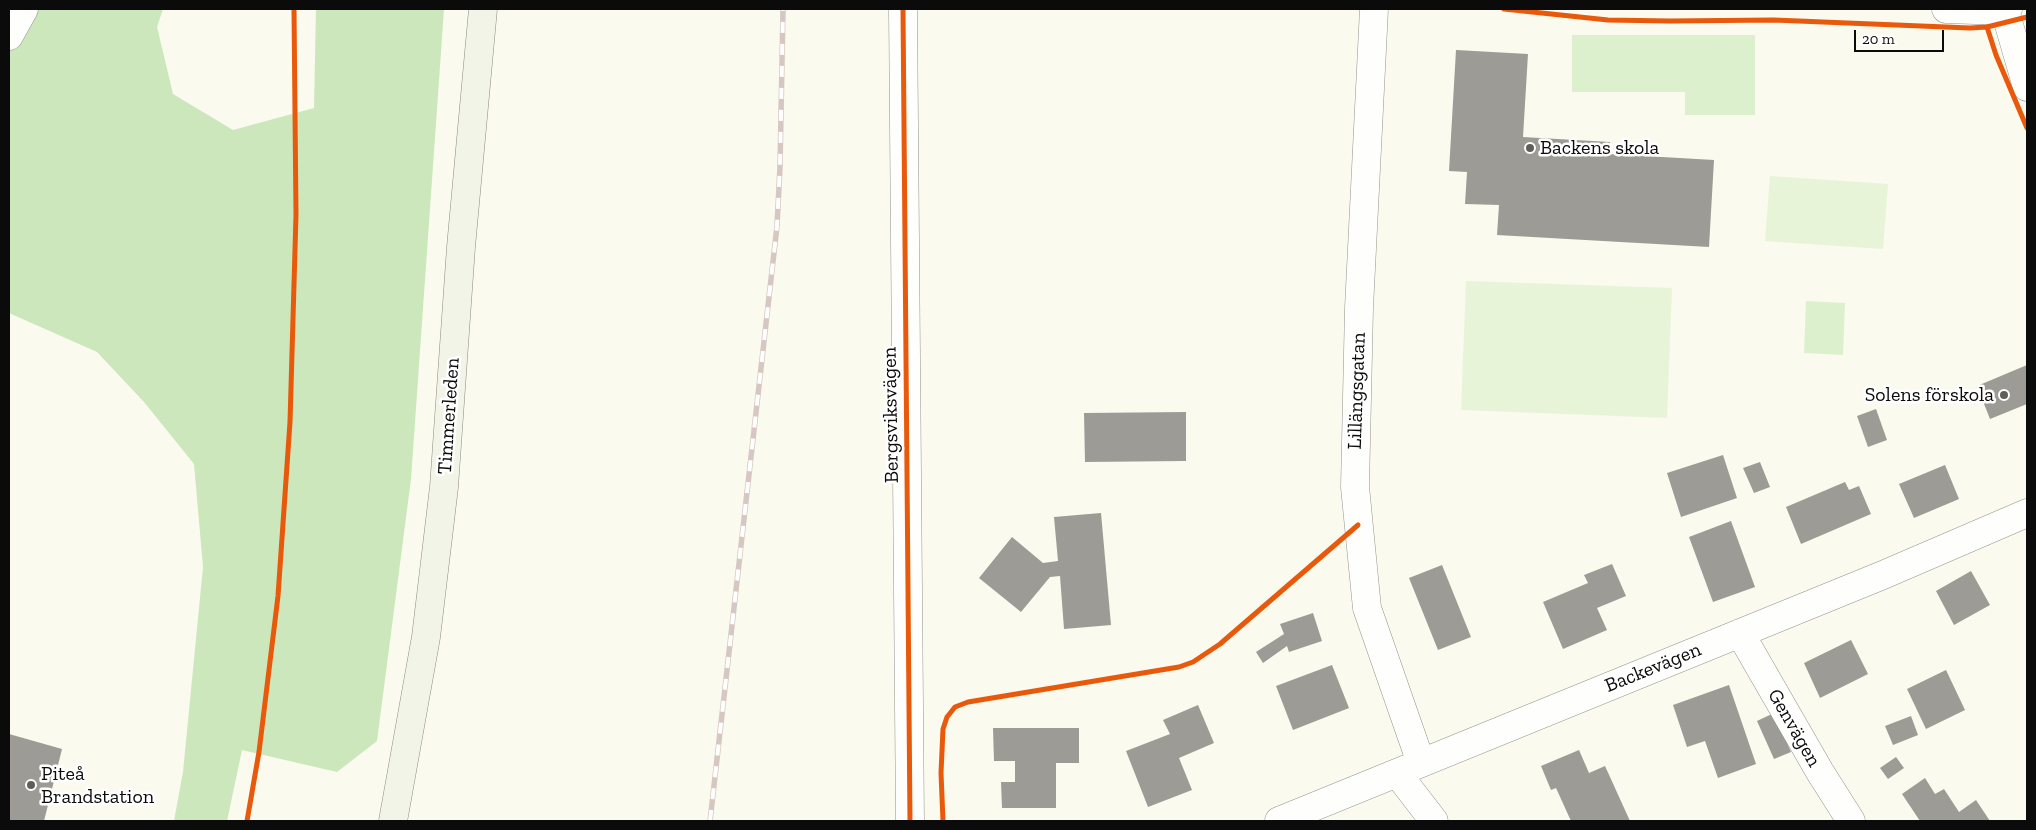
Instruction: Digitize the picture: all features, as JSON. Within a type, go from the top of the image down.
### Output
[{"type":"main road","name":"Timmerleden","points":[[393,821],[426,637],[444,487],[461,247],[482,9]]},
{"type":"street","points":[[9,36],[24,9]]},
{"type":"street","name":"Bergsviksvägen","points":[[902,9],[910,821]]},
{"type":"street","name":"Lillängsgatan","points":[[1374,9],[1360,308],[1355,487],[1367,608],[1409,768],[1434,821]]},
{"type":"street","points":[[1946,9],[2007,10],[2027,87]]},
{"type":"street","name":"Backevägen","points":[[1279,821],[1883,575],[2027,513]]},
{"type":"street","name":"Genvägen","points":[[1740,633],[1820,772],[1851,821]]},
{"type":"green space","points":[[9,9],[163,9],[157,27],[173,94],[233,130],[314,108],[316,9],[444,9],[411,479],[377,741],[337,772],[242,750],[227,821],[174,821],[183,772],[203,567],[194,464],[144,402],[97,352],[9,313]]},
{"type":"green space","points":[[1572,35],[1755,35],[1755,115],[1685,115],[1685,92],[1572,92]]},
{"type":"green space","points":[[1770,176],[1888,184],[1883,249],[1765,241]]},
{"type":"green space","points":[[1466,281],[1672,288],[1667,418],[1461,410]]},
{"type":"green space","points":[[1806,301],[1845,303],[1843,355],[1804,353]]},
{"type":"building","name":"Backens skola","points":[[1456,50],[1528,54],[1523,137],[1610,142],[1610,154],[1714,160],[1709,247],[1497,235],[1499,205],[1465,204],[1467,172],[1449,171]]},
{"type":"building","name":"Solens förskola","points":[[2027,365],[2027,404],[1990,419],[1977,386]]},
{"type":"building","points":[[1876,409],[1887,440],[1868,447],[1857,416]]},
{"type":"building","points":[[1186,412],[1186,461],[1085,462],[1084,413]]},
{"type":"building","points":[[1723,455],[1737,498],[1681,517],[1667,473]]},
{"type":"building","points":[[1760,462],[1770,487],[1754,493],[1743,468]]},
{"type":"building","points":[[1945,465],[1959,499],[1914,518],[1899,484]]},
{"type":"building","points":[[1845,482],[1849,490],[1859,486],[1871,514],[1801,544],[1786,507]]},
{"type":"building","points":[[1101,513],[1111,625],[1064,629],[1060,576],[1050,577],[1021,612],[979,578],[1012,537],[1043,563],[1058,561],[1054,517]]},
{"type":"building","points":[[1731,521],[1755,587],[1713,602],[1689,537]]},
{"type":"building","points":[[1612,564],[1626,596],[1597,608],[1607,630],[1563,649],[1543,602],[1588,583],[1584,575]]},
{"type":"building","points":[[1442,565],[1471,637],[1438,650],[1409,578]]},
{"type":"building","points":[[1971,571],[1990,605],[1954,625],[1936,591]]},
{"type":"building","points":[[1313,613],[1322,641],[1289,652],[1287,646],[1263,663],[1256,652],[1284,634],[1280,624]]},
{"type":"building","points":[[1851,640],[1868,674],[1820,698],[1804,663]]},
{"type":"building","points":[[1332,665],[1349,708],[1293,730],[1276,686]]},
{"type":"building","points":[[1946,670],[1965,710],[1926,729],[1907,689]]},
{"type":"building","points":[[1729,685],[1756,764],[1718,778],[1705,741],[1687,747],[1673,705]]},
{"type":"building","points":[[1198,705],[1214,743],[1179,758],[1192,790],[1148,807],[1126,751],[1170,734],[1163,720]]},
{"type":"building","points":[[1774,713],[1791,752],[1774,759],[1757,721]]},
{"type":"building","points":[[1911,716],[1918,735],[1893,745],[1885,726]]},
{"type":"building","points":[[993,728],[1079,728],[1079,763],[1056,763],[1056,808],[1002,808],[1001,782],[1015,782],[1015,761],[994,761]]},
{"type":"building","name":"Piteå Brandstation","points":[[9,734],[62,749],[44,821],[9,821]]},
{"type":"building","points":[[1579,750],[1589,773],[1605,766],[1630,821],[1571,821],[1556,788],[1551,790],[1541,766]]},
{"type":"building","points":[[1896,757],[1904,768],[1888,779],[1880,768]]},
{"type":"building","points":[[1925,778],[1935,794],[1944,789],[1959,812],[1976,800],[1990,821],[1920,821],[1902,794]]},
{"type":"railway","points":[[710,821],[777,226],[783,9]]},
{"type":"cycle path","points":[[247,821],[259,752],[278,596],[290,422],[296,215],[294,9]]},
{"type":"cycle path","points":[[903,9],[910,821]]},
{"type":"cycle path","points":[[1504,9],[1608,20],[1774,20],[1970,28],[1987,27],[2027,17]]},
{"type":"cycle path","points":[[1987,27],[1996,55],[2027,128]]},
{"type":"cycle path","points":[[943,821],[941,773],[943,729],[947,717],[955,707],[968,702],[1179,667],[1193,662],[1220,644],[1358,525]]},
{"type":"place","name":"Backens skola","points":[[1530,148]]},
{"type":"place","name":"Solens förskola","points":[[2004,395]]},
{"type":"place","name":"Piteå Brandstation","points":[[31,785]]}]
